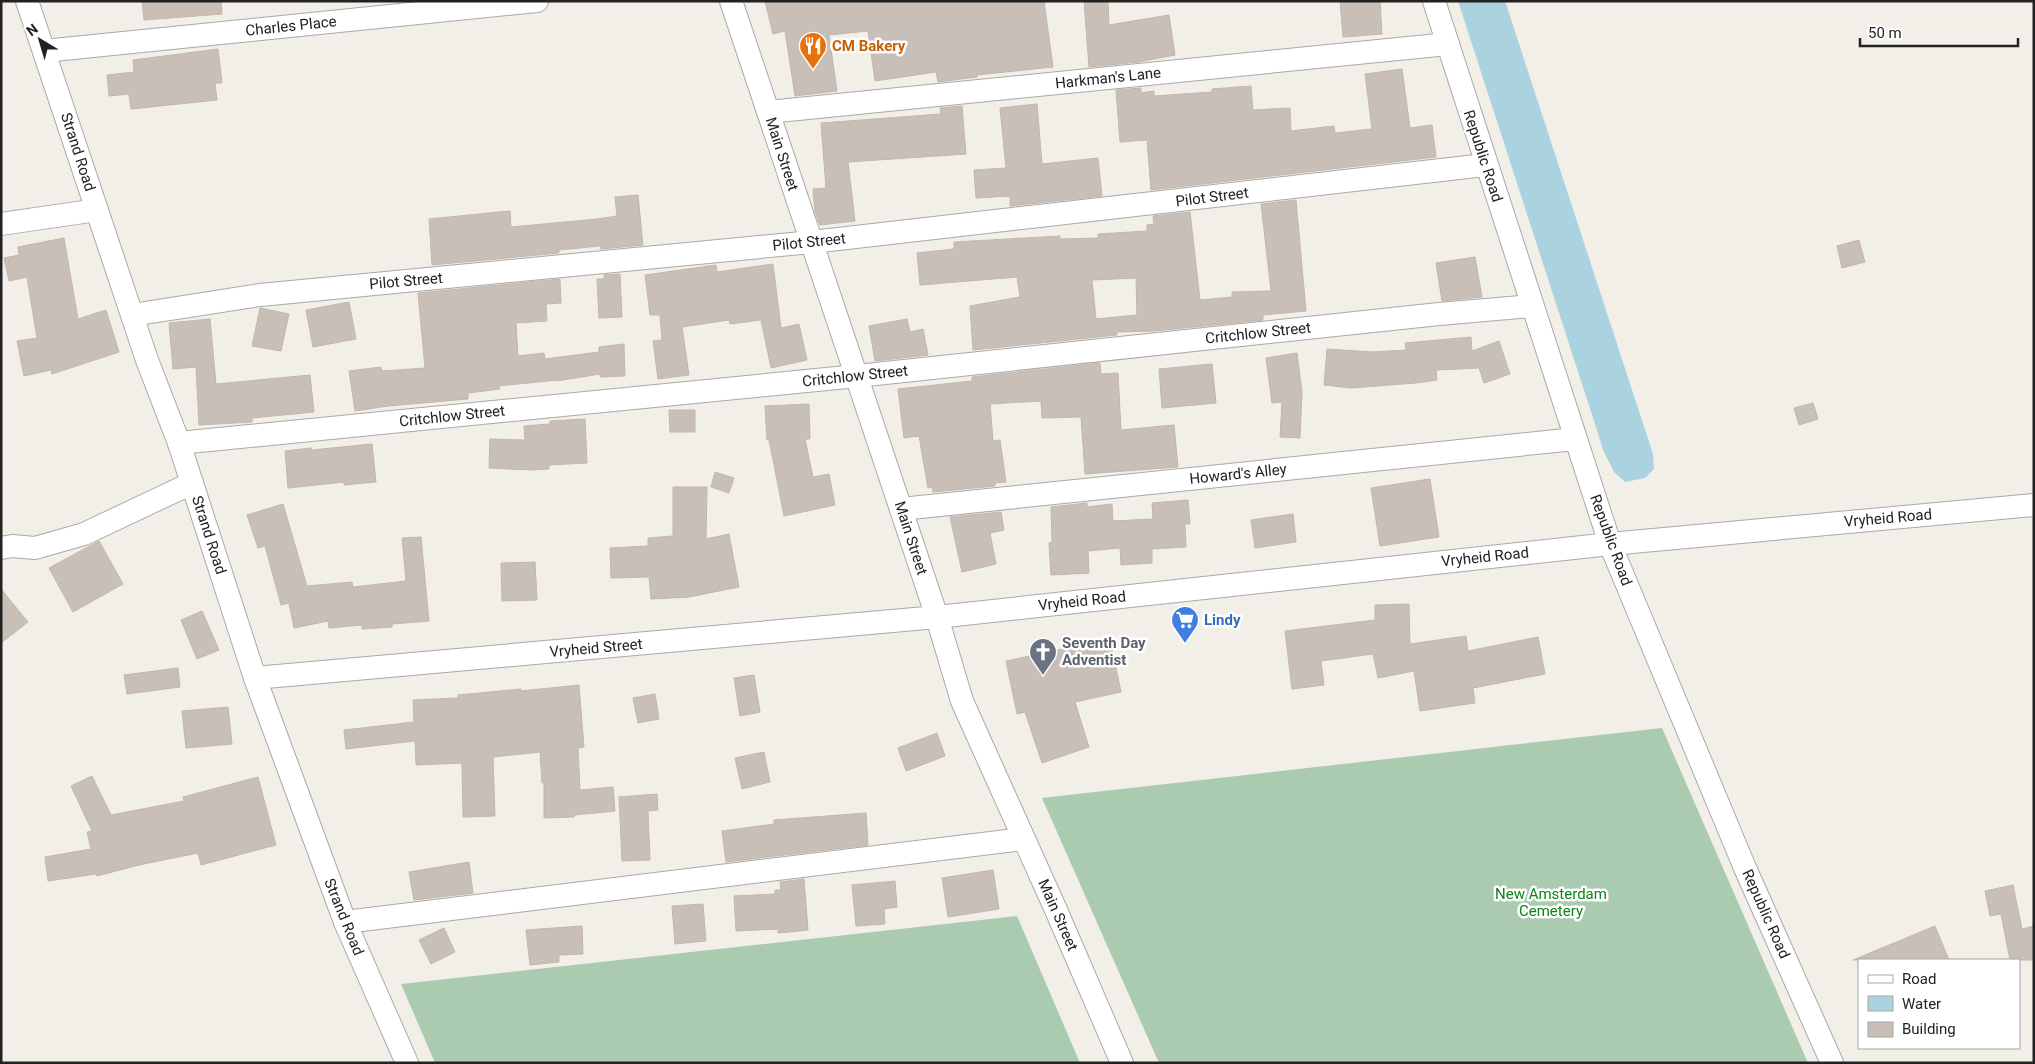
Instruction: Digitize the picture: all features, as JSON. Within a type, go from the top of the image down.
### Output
[{"type":"street","name":"Strand Road","points":[[27,1],[146,360],[179,443],[255,678],[345,922],[407,1063]]},
{"type":"street","name":"Charles Place","points":[[44,51],[537,1]]},
{"type":"street","name":"Main Street","points":[[731,1],[937,617],[962,701],[1122,1063]]},
{"type":"street","name":"Republic Road","points":[[1434,1],[1610,544],[1745,868],[1832,1063]]},
{"type":"street","name":"Harkman's Lane","points":[[768,112],[1448,44]]},
{"type":"street","name":"Pilot Street","points":[[132,315],[260,295],[812,242],[1486,166]]},
{"type":"street","points":[[1,224],[97,210]]},
{"type":"street","name":"Critchlow Street","points":[[179,443],[857,376],[1430,315],[1532,306]]},
{"type":"street","name":"Howard's Alley","points":[[901,509],[1575,440]]},
{"type":"street","points":[[1,548],[12,546],[35,548],[84,534],[192,483]]},
{"type":"street","name":"Vryheid Road","points":[[937,617],[1610,544],[2034,505]]},
{"type":"street","name":"Vryheid Street","points":[[255,678],[937,617]]},
{"type":"street","points":[[345,922],[1023,839]]},
{"type":"green space","name":"New Amsterdam Cemetery","points":[[1662,728],[1808,1063],[1159,1063],[1042,798]]},
{"type":"green space","points":[[1017,916],[1080,1063],[435,1063],[401,984]]},
{"type":"water","points":[[1458,1],[1505,1],[1653,454],[1654,469],[1645,478],[1625,482],[1614,472],[1604,452]]},
{"type":"building","points":[[142,1],[221,1],[222,14],[144,20]]},
{"type":"building","points":[[765,1],[1044,1],[1053,67],[977,75],[977,77],[938,82],[936,72],[875,81],[868,31],[829,35],[837,91],[795,96],[785,31],[773,34]]},
{"type":"building","points":[[1084,1],[1108,1],[1109,25],[1169,15],[1175,55],[1138,62],[1089,67]]},
{"type":"building","points":[[1340,1],[1380,1],[1382,34],[1343,37]]},
{"type":"building","points":[[218,49],[222,83],[215,83],[217,100],[131,109],[129,94],[109,96],[107,75],[134,72],[133,60]]},
{"type":"building","points":[[1402,69],[1410,128],[1432,125],[1436,157],[1151,190],[1147,140],[1120,142],[1116,90],[1141,88],[1141,93],[1154,91],[1154,96],[1212,92],[1212,89],[1251,86],[1253,110],[1290,108],[1291,131],[1334,126],[1335,133],[1372,129],[1365,74]]},
{"type":"building","points":[[1037,104],[1042,164],[1098,158],[1102,196],[1010,206],[1010,196],[976,198],[974,170],[1006,168],[1000,108]]},
{"type":"building","points":[[962,106],[966,154],[848,162],[855,221],[820,225],[815,212],[813,189],[826,188],[821,123],[941,114],[940,108]]},
{"type":"building","points":[[638,195],[643,245],[601,249],[600,246],[559,250],[559,253],[432,265],[429,219],[510,211],[511,227],[597,219],[617,216],[615,197]]},
{"type":"building","points":[[1296,200],[1306,311],[1263,315],[1263,320],[1154,331],[1117,332],[1117,335],[973,350],[970,306],[1020,297],[1017,277],[920,285],[917,253],[954,249],[954,242],[1060,236],[1060,239],[1098,238],[1098,234],[1147,231],[1147,225],[1154,224],[1153,216],[1190,212],[1200,300],[1232,297],[1232,292],[1271,291],[1261,204]],"holes":[[[1136,278],[1137,315],[1096,319],[1092,280]]]},
{"type":"building","points":[[64,238],[78,319],[106,310],[119,352],[52,374],[51,370],[24,376],[17,341],[37,338],[27,277],[9,281],[4,258],[19,255],[18,247]]},
{"type":"building","points":[[1859,240],[1865,262],[1842,268],[1837,246]]},
{"type":"building","points":[[1475,257],[1482,297],[1442,301],[1436,263]]},
{"type":"building","points":[[773,264],[781,328],[799,324],[807,360],[771,368],[761,320],[730,324],[729,320],[682,327],[689,375],[658,379],[653,341],[662,340],[660,315],[650,315],[645,275],[716,265],[717,272]]},
{"type":"building","points":[[620,274],[622,317],[599,318],[597,279],[604,279],[604,275]]},
{"type":"building","points":[[560,279],[561,303],[546,304],[547,321],[516,323],[518,356],[544,353],[545,359],[599,352],[599,347],[624,344],[625,376],[600,377],[600,374],[557,381],[499,386],[500,389],[468,393],[468,399],[355,411],[349,371],[381,367],[382,371],[425,368],[418,293]]},
{"type":"building","points":[[349,302],[356,339],[313,347],[306,310]]},
{"type":"building","points":[[260,308],[289,314],[281,351],[252,346]]},
{"type":"building","points":[[210,319],[216,384],[310,375],[314,412],[252,418],[252,422],[199,425],[196,367],[173,369],[169,323]]},
{"type":"building","points":[[907,319],[910,332],[923,329],[928,355],[875,361],[869,326]]},
{"type":"building","points":[[1471,337],[1472,351],[1499,341],[1510,374],[1484,383],[1479,368],[1436,370],[1437,380],[1416,383],[1351,388],[1324,385],[1327,349],[1373,352],[1406,350],[1405,343]]},
{"type":"building","points":[[1297,353],[1302,392],[1300,438],[1280,437],[1282,402],[1272,403],[1266,358]]},
{"type":"building","points":[[1100,363],[1101,374],[1118,373],[1121,430],[1174,425],[1178,467],[1085,474],[1081,417],[1042,418],[1041,401],[990,404],[993,441],[1000,440],[1006,482],[995,483],[995,486],[933,492],[932,487],[928,488],[919,436],[904,438],[898,389],[972,381],[972,377]]},
{"type":"building","points":[[1212,364],[1216,403],[1162,408],[1159,369]]},
{"type":"building","points":[[1813,403],[1818,419],[1799,425],[1794,408]]},
{"type":"building","points":[[809,404],[810,439],[805,439],[813,477],[829,474],[835,505],[784,516],[769,440],[767,440],[765,406]]},
{"type":"building","points":[[669,410],[695,410],[695,432],[670,432]]},
{"type":"building","points":[[585,419],[587,463],[549,465],[549,469],[532,470],[489,468],[490,439],[525,440],[524,426],[550,424],[550,421]]},
{"type":"building","points":[[372,444],[376,482],[344,485],[344,482],[288,488],[285,451]]},
{"type":"building","points":[[715,472],[734,478],[729,493],[711,487]]},
{"type":"building","points":[[1430,479],[1439,537],[1380,546],[1371,488]]},
{"type":"building","points":[[673,487],[707,487],[706,539],[729,534],[739,587],[689,597],[651,599],[649,577],[611,578],[610,548],[648,546],[648,538],[673,536]]},
{"type":"building","points":[[1188,500],[1190,524],[1185,524],[1186,547],[1152,549],[1152,563],[1121,565],[1120,548],[1088,551],[1089,573],[1051,575],[1049,543],[1052,542],[1051,507],[1087,503],[1087,507],[1112,504],[1113,521],[1153,519],[1152,503]]},
{"type":"building","points":[[283,504],[307,586],[352,582],[353,587],[406,581],[402,538],[421,537],[429,621],[392,624],[392,627],[362,629],[362,625],[329,628],[328,621],[294,628],[289,603],[281,605],[265,546],[258,548],[247,515]]},
{"type":"building","points":[[1001,512],[1004,530],[990,533],[996,564],[962,572],[950,517]]},
{"type":"building","points":[[1293,514],[1296,542],[1255,548],[1251,520]]},
{"type":"building","points":[[99,541],[123,584],[73,612],[49,568]]},
{"type":"building","points":[[535,562],[537,600],[502,601],[501,563]]},
{"type":"building","points":[[1,589],[28,622],[1,643]]},
{"type":"building","points":[[1409,604],[1410,644],[1466,636],[1468,651],[1538,637],[1545,674],[1473,688],[1475,703],[1420,711],[1414,671],[1378,678],[1373,654],[1321,661],[1324,685],[1292,689],[1285,631],[1375,620],[1375,605]]},
{"type":"building","points":[[202,611],[219,650],[197,659],[181,620]]},
{"type":"building","points":[[1110,639],[1121,692],[1075,702],[1089,747],[1042,763],[1025,712],[1017,714],[1006,661]]},
{"type":"building","points":[[178,668],[180,687],[127,694],[124,675]]},
{"type":"building","points":[[754,675],[760,712],[740,716],[734,678]]},
{"type":"building","points":[[579,685],[584,747],[578,748],[580,790],[613,787],[615,811],[574,815],[574,817],[544,818],[544,783],[542,783],[540,752],[493,757],[495,816],[463,817],[462,763],[416,765],[415,741],[346,749],[344,730],[414,722],[413,700],[458,698],[458,695]]},
{"type":"building","points":[[655,694],[659,719],[638,723],[633,698]]},
{"type":"building","points":[[228,707],[232,744],[186,748],[182,711]]},
{"type":"building","points":[[937,733],[945,756],[906,771],[898,748]]},
{"type":"building","points":[[764,752],[770,782],[742,789],[735,758]]},
{"type":"building","points":[[92,776],[111,815],[184,801],[183,797],[258,777],[276,845],[201,865],[198,853],[97,876],[96,874],[48,881],[45,857],[91,849],[87,832],[92,831],[71,786]]},
{"type":"building","points":[[657,794],[658,810],[648,811],[650,860],[622,861],[619,797]]},
{"type":"building","points":[[866,813],[868,845],[726,862],[722,831],[774,824],[774,820]]},
{"type":"building","points":[[469,862],[473,893],[414,900],[409,872]]},
{"type":"building","points":[[993,870],[999,909],[948,917],[942,878]]},
{"type":"building","points":[[804,879],[808,930],[778,933],[778,929],[736,931],[734,896],[775,894],[775,890],[781,890],[780,882]]},
{"type":"building","points":[[895,881],[897,907],[884,909],[885,924],[856,926],[852,885]]},
{"type":"building","points":[[2013,885],[2022,929],[2034,926],[2034,960],[2010,959],[2001,914],[1990,916],[1985,891]]},
{"type":"building","points":[[703,904],[706,941],[675,944],[672,906]]},
{"type":"building","points":[[582,926],[583,954],[559,955],[559,962],[530,965],[526,930]]},
{"type":"building","points":[[1935,926],[1949,959],[1858,959],[1853,960]]},
{"type":"building","points":[[444,928],[455,952],[431,964],[419,940]]},
{"type":"place","name":"CM Bakery","points":[[813,70]]},
{"type":"place","name":"Lindy","points":[[1185,644]]},
{"type":"place","name":"Seventh Day Adventist","points":[[1043,676]]}]
